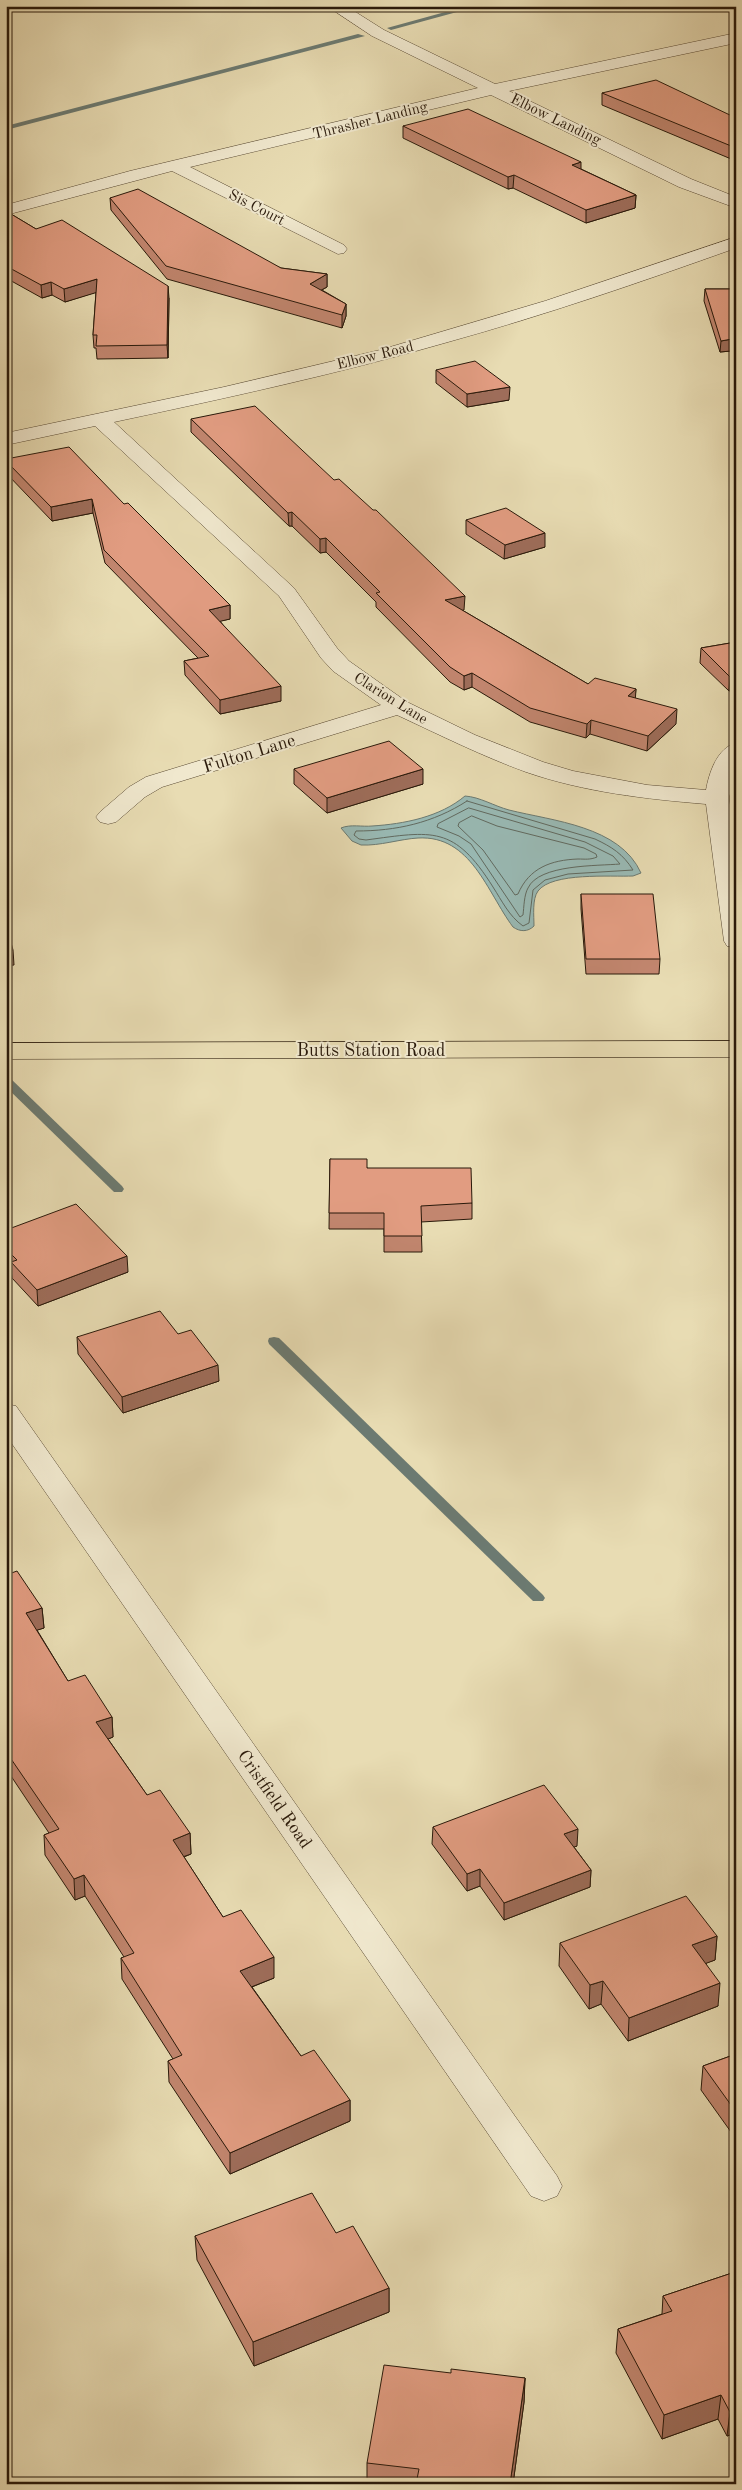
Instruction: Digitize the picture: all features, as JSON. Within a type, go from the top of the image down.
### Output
[{"type":"main road","name":"Butts Station Road","points":[[6,1051],[736,1049]]},
{"type":"street","name":"Elbow Landing","points":[[335,6],[378,33],[685,183],[736,203]]},
{"type":"street","name":"Thrasher Landing","points":[[6,210],[175,166],[495,89],[736,38]]},
{"type":"street","name":"Sis Court","points":[[175,166],[338,249]]},
{"type":"street","name":"Elbow Road","points":[[6,439],[100,420],[440,339],[736,242]]},
{"type":"street","name":"Clarion Lane","points":[[100,420],[287,592],[329,653],[341,666],[399,708],[467,740],[535,767],[570,777],[647,792],[717,798]]},
{"type":"street","name":"Fulton Lane","points":[[108,817],[137,792],[154,782],[399,708]]},
{"type":"street","points":[[736,750],[726,761],[719,775],[717,798],[736,942]]},
{"type":"street","name":"Cristfield Road","points":[[6,1413],[544,2186]]},
{"type":"water","points":[[465,796],[509,810],[565,822],[602,835],[618,845],[631,857],[641,873],[633,876],[568,878],[545,885],[536,894],[534,926],[527,930],[521,930],[513,927],[476,868],[452,846],[436,840],[418,838],[361,845],[352,841],[341,828],[348,826],[384,825],[421,818],[444,809]]},
{"type":"building","points":[[656,80],[732,116],[736,115],[736,148],[602,93]]},
{"type":"building","points":[[468,109],[581,162],[572,165],[636,195],[586,210],[514,175],[508,177],[403,126]]},
{"type":"building","points":[[138,189],[281,268],[327,274],[310,284],[346,304],[342,315],[166,266],[110,198]]},
{"type":"building","points":[[6,211],[36,229],[62,220],[168,286],[167,345],[96,346],[97,335],[93,335],[97,279],[64,289],[51,282],[41,285],[6,266]]},
{"type":"building","points":[[705,289],[736,289],[736,342],[732,339],[721,341]]},
{"type":"building","points":[[475,361],[510,387],[467,394],[436,370]]},
{"type":"building","points":[[255,406],[334,480],[339,479],[373,510],[376,510],[465,596],[445,600],[588,684],[595,678],[636,689],[628,696],[677,709],[648,736],[591,720],[587,724],[530,708],[472,673],[464,676],[450,667],[376,593],[380,592],[326,538],[320,539],[292,512],[288,513],[191,419]]},
{"type":"building","points":[[69,447],[124,504],[128,503],[230,605],[209,610],[281,686],[220,700],[184,661],[209,656],[104,550],[92,499],[51,507],[6,461],[6,459]]},
{"type":"building","points":[[506,508],[545,533],[505,545],[466,520]]},
{"type":"building","points":[[736,642],[736,676],[730,677],[701,648]]},
{"type":"building","points":[[389,741],[423,769],[327,798],[294,769]]},
{"type":"building","points":[[581,894],[653,894],[660,959],[586,959]]},
{"type":"building","points":[[6,924],[13,950],[6,951]]},
{"type":"building","points":[[330,1159],[367,1159],[367,1168],[471,1168],[472,1203],[421,1206],[422,1236],[384,1236],[384,1213],[329,1213]]},
{"type":"building","points":[[76,1204],[127,1256],[37,1290],[11,1262],[17,1260],[6,1249],[6,1230]]},
{"type":"building","points":[[160,1311],[178,1334],[191,1330],[218,1365],[122,1397],[77,1337]]},
{"type":"building","points":[[17,1571],[42,1608],[26,1613],[68,1681],[85,1675],[112,1717],[96,1722],[147,1795],[160,1790],[190,1833],[173,1840],[223,1917],[241,1910],[274,1957],[240,1971],[301,2056],[314,2050],[350,2100],[230,2153],[168,2061],[182,2055],[121,1958],[134,1953],[84,1875],[74,1879],[44,1835],[59,1829],[6,1753],[6,1575]]},
{"type":"building","points":[[544,1785],[578,1829],[564,1834],[591,1870],[504,1903],[480,1869],[467,1874],[433,1827]]},
{"type":"building","points":[[686,1896],[717,1936],[692,1945],[720,1983],[629,2018],[603,1981],[590,1985],[560,1943]]},
{"type":"building","points":[[736,2054],[736,2112],[703,2066]]},
{"type":"building","points":[[312,2193],[336,2233],[353,2226],[389,2288],[253,2342],[195,2236]]},
{"type":"building","points":[[735,2272],[736,2410],[730,2412],[721,2395],[664,2415],[618,2329],[672,2311],[663,2296]]},
{"type":"building","points":[[384,2365],[451,2373],[451,2369],[525,2378],[510,2484],[416,2484],[419,2469],[367,2463]]},
{"type":"waterway","points":[[391,28],[476,6]]},
{"type":"waterway","points":[[6,128],[361,36]]},
{"type":"waterway","points":[[6,1080],[118,1189]]},
{"type":"waterway","points":[[274,1341],[538,1598]]}]
